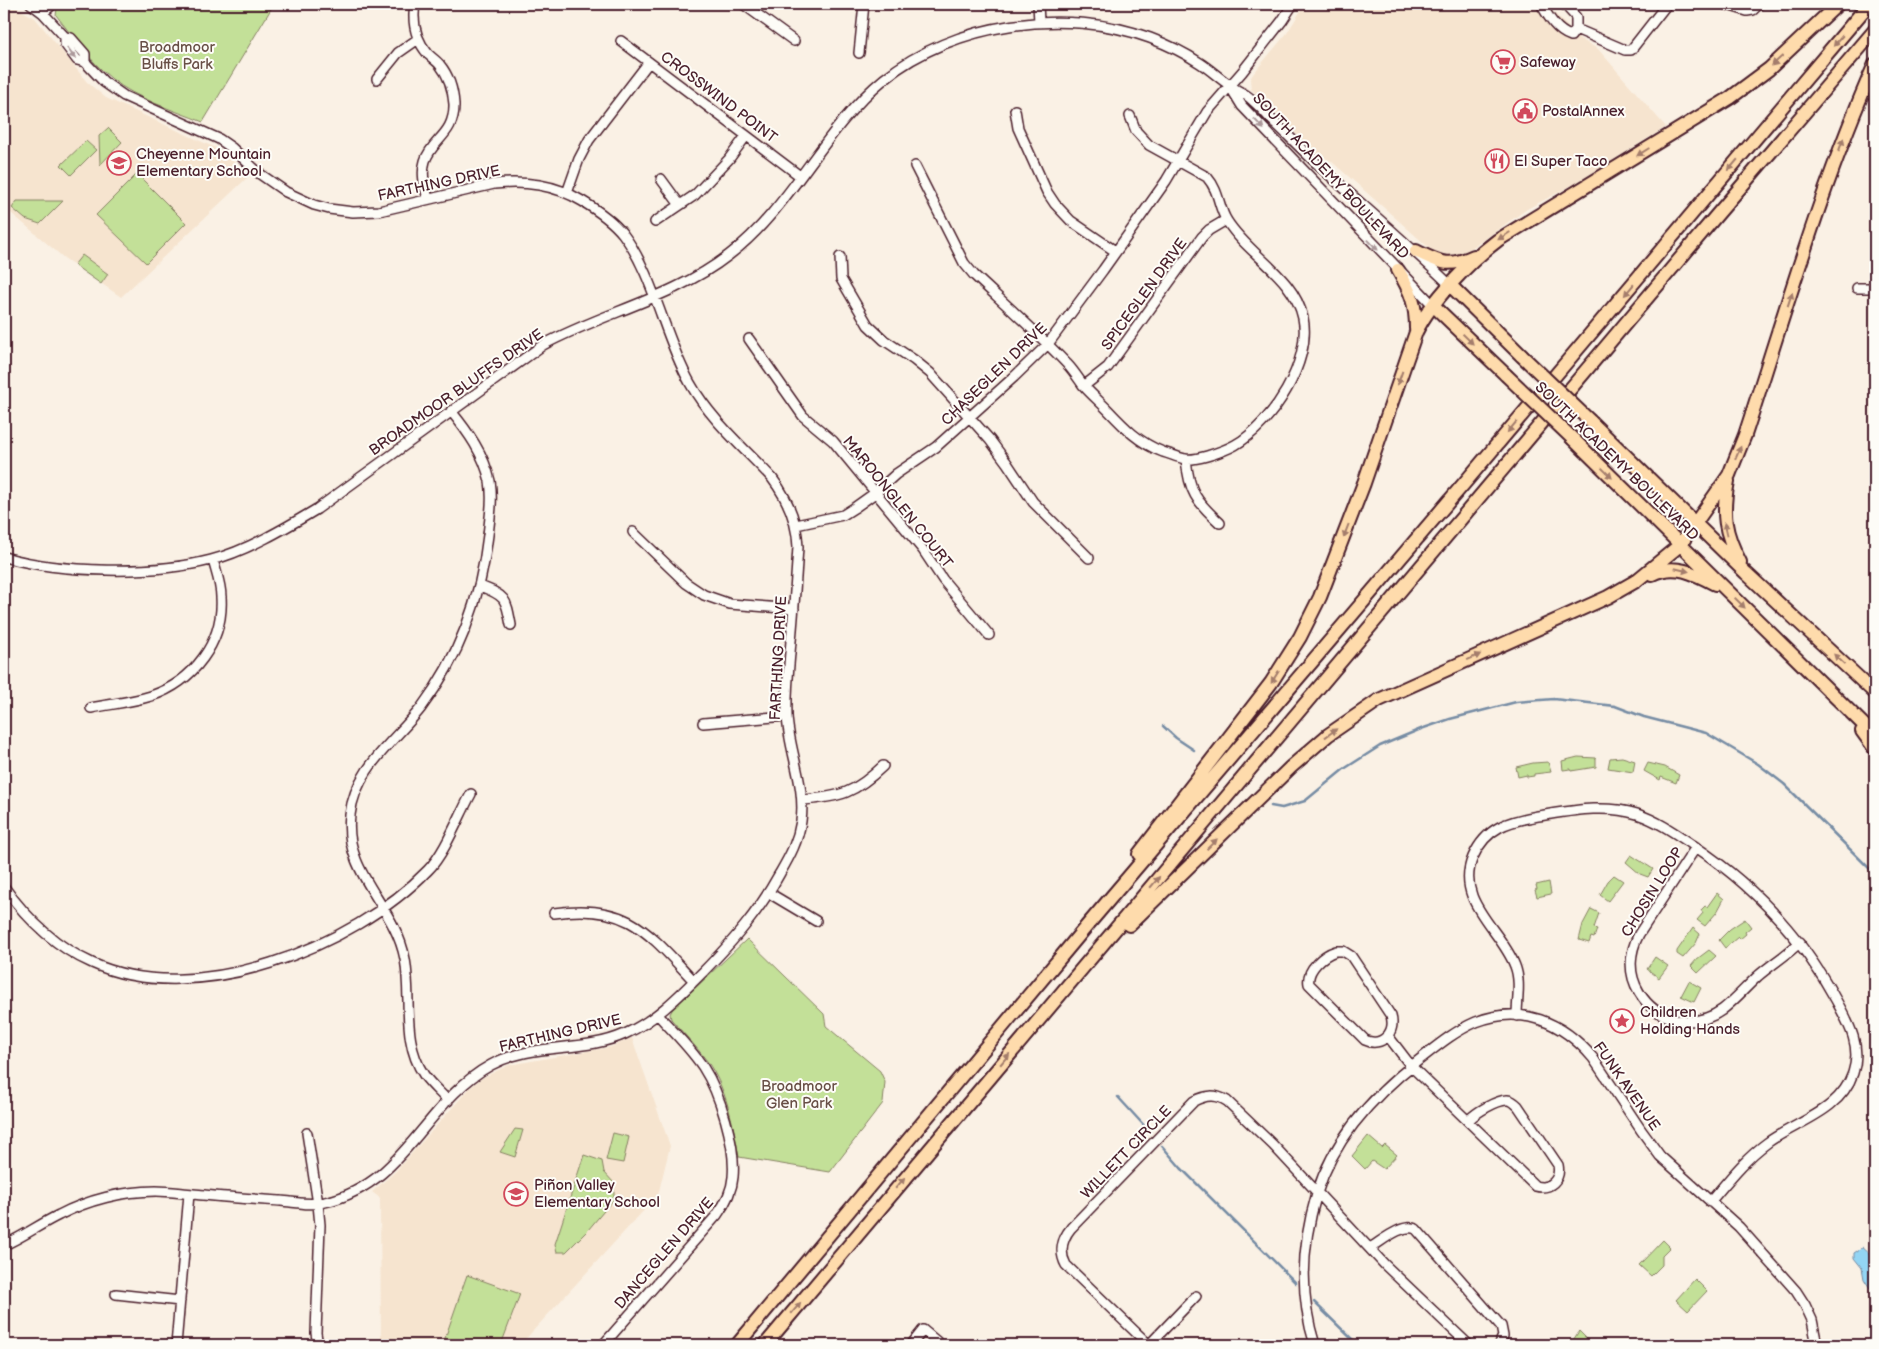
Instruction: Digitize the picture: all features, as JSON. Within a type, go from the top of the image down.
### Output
[{"type":"highway","points":[[1085,928],[1271,683],[1300,637],[1320,597],[1364,483],[1416,332],[1423,317],[1432,305],[1479,254],[1498,240],[1730,98],[1769,69],[1838,4]]},
{"type":"highway","points":[[737,1345],[1085,928],[1869,4]]},
{"type":"highway","points":[[765,1345],[1710,223],[1875,30]]},
{"type":"highway","points":[[1746,573],[1732,548],[1726,531],[1724,499],[1729,475],[1745,435],[1826,187],[1848,126],[1875,64]]},
{"type":"highway","points":[[1416,252],[1437,261],[1452,264],[1479,254]]},
{"type":"highway","points":[[1398,270],[1412,294],[1415,304],[1416,332]]},
{"type":"highway","name":"SOUTH ACADEMY BOULEVARD","points":[[1450,286],[1695,525],[1875,692]]},
{"type":"highway","name":"SOUTH ACADEMY BOULEVARD","points":[[1432,305],[1573,439],[1875,736]]},
{"type":"highway","points":[[1636,582],[1680,545],[1729,475]]},
{"type":"highway","points":[[1077,975],[1291,767],[1336,730],[1380,700],[1608,597],[1661,570],[1674,568],[1688,570],[1726,590]]},
{"type":"highway","points":[[1829,690],[1875,749]]},
{"type":"street","name":"FARTHING DRIVE","points":[[4,1245],[63,1212],[94,1201],[139,1192],[155,1191],[318,1204],[347,1195],[371,1183],[401,1156],[448,1100],[480,1071],[502,1059],[528,1052],[615,1038],[658,1015],[742,932],[769,893],[795,845],[801,821],[802,800],[787,716],[788,675],[798,547],[796,525],[792,511],[782,490],[704,404],[691,384],[677,358],[654,297],[634,252],[610,220],[594,208],[556,188],[512,182],[494,184],[379,211],[353,212],[314,205],[273,184],[219,139],[124,96],[104,82],[85,62],[85,54],[71,38],[65,37],[44,13],[31,4]]},
{"type":"street","points":[[44,13],[53,4]]},
{"type":"street","points":[[415,4],[414,26],[418,39],[428,53],[440,64],[448,77],[454,105],[453,117],[448,130],[425,160],[423,172],[428,199]]},
{"type":"street","points":[[742,4],[794,41]]},
{"type":"street","points":[[859,53],[864,4]]},
{"type":"street","points":[[1038,4],[1039,22]]},
{"type":"street","points":[[1230,86],[1282,21],[1293,4]]},
{"type":"street","points":[[1541,4],[1547,15],[1561,31],[1570,36],[1576,29],[1576,17],[1564,4]]},
{"type":"street","points":[[1576,29],[1625,50],[1631,50],[1666,4]]},
{"type":"street","points":[[1724,4],[1747,10],[1753,10],[1759,4]]},
{"type":"street","name":"BROADMOOR BLUFFS DRIVE","points":[[4,557],[28,563],[59,567],[136,570],[176,567],[213,560],[265,537],[317,509],[543,345],[575,329],[678,287],[730,255],[763,223],[851,110],[869,92],[894,72],[933,50],[959,39],[992,29],[1039,22],[1101,26],[1150,38],[1197,61],[1230,86]]},
{"type":"street","points":[[378,79],[398,53],[418,39]]},
{"type":"street","name":"CROSSWIND POINT","points":[[621,41],[800,176]]},
{"type":"street","points":[[566,193],[579,159],[589,140],[649,62]]},
{"type":"street","name":"CHASEGLEN DRIVE","points":[[796,525],[842,515],[875,493],[896,474],[936,447],[970,418],[1048,344],[1166,181],[1207,112],[1230,86]]},
{"type":"street","name":"SOUTH ACADEMY BOULEVARD","points":[[1230,86],[1250,98],[1326,172],[1416,252],[1450,286]]},
{"type":"street","name":"SOUTH ACADEMY BOULEVARD","points":[[1230,86],[1242,106],[1432,305]]},
{"type":"street","points":[[1015,110],[1018,128],[1055,204],[1071,221],[1115,252]]},
{"type":"street","points":[[914,166],[964,263],[974,275],[1048,344],[1069,366],[1084,386],[1131,434],[1144,444],[1186,459],[1203,457],[1236,445],[1263,422],[1280,400],[1292,381],[1301,358],[1304,337],[1303,319],[1296,300],[1278,275],[1239,236],[1226,220],[1214,184],[1207,177],[1149,144],[1136,131],[1130,116]]},
{"type":"street","points":[[655,222],[695,195],[729,159],[746,136]]},
{"type":"street","points":[[661,179],[680,205]]},
{"type":"street","name":"SPICEGLEN DRIVE","points":[[1084,386],[1108,366],[1202,237],[1209,230],[1226,220]]},
{"type":"street","points":[[840,258],[841,279],[868,325],[884,340],[930,373],[1007,463],[1033,502],[1089,558]]},
{"type":"street","points":[[1857,288],[1875,288]]},
{"type":"street","name":"MAROONGLEN COURT","points":[[749,339],[803,416],[833,441],[923,550],[943,580],[989,635]]},
{"type":"street","points":[[448,1100],[425,1076],[414,1054],[409,1030],[405,959],[397,935],[365,881],[354,856],[349,830],[353,798],[361,780],[368,768],[419,710],[438,684],[462,638],[480,586],[491,513],[490,482],[474,441],[451,411]]},
{"type":"street","points":[[1186,459],[1190,486],[1199,504],[1220,523]]},
{"type":"street","points":[[633,532],[686,583],[704,595],[730,604],[794,609]]},
{"type":"street","points":[[91,708],[151,696],[176,684],[196,668],[211,646],[220,615],[220,586],[213,560]]},
{"type":"street","points":[[480,586],[494,591],[507,602],[511,625]]},
{"type":"street","points":[[703,723],[787,716]]},
{"type":"street","points":[[802,800],[826,798],[852,791],[862,785],[883,766]]},
{"type":"street","points":[[4,887],[48,936],[74,954],[108,970],[159,978],[210,976],[242,971],[296,955],[332,938],[382,908],[412,885],[430,868],[471,794]]},
{"type":"street","points":[[1517,1016],[1518,983],[1516,968],[1510,955],[1477,907],[1469,887],[1468,874],[1473,856],[1480,843],[1501,825],[1516,819],[1597,809],[1616,809],[1636,814],[1656,822],[1696,847],[1729,871],[1784,924],[1800,942],[1820,971],[1851,1028],[1856,1043],[1852,1074],[1845,1090],[1834,1103],[1766,1144],[1740,1168],[1710,1202]]},
{"type":"street","name":"CHOSIN LOOP","points":[[1696,847],[1640,932],[1633,948],[1631,964],[1633,980],[1640,994],[1650,1006],[1663,1015],[1677,1020],[1691,1021],[1710,1016],[1727,1005],[1759,975],[1800,942]]},
{"type":"street","points":[[769,893],[816,921]]},
{"type":"street","points":[[554,913],[573,910],[602,911],[631,922],[652,936],[694,980]]},
{"type":"street","points":[[1336,951],[1343,951],[1350,956],[1391,1016],[1392,1028],[1388,1036],[1378,1042],[1365,1040],[1310,987],[1309,975],[1314,966],[1336,951]]},
{"type":"street","name":"DANCEGLEN DRIVE","points":[[602,1345],[717,1215],[727,1198],[733,1177],[734,1164],[724,1114],[714,1086],[694,1055],[658,1015]]},
{"type":"street","name":"FUNK AVENUE","points":[[1315,1345],[1307,1312],[1304,1269],[1308,1230],[1317,1193],[1334,1156],[1358,1118],[1384,1089],[1411,1066],[1455,1034],[1475,1023],[1493,1017],[1517,1016],[1554,1024],[1566,1031],[1584,1047],[1660,1156],[1754,1242],[1796,1291],[1812,1320],[1817,1345]]},
{"type":"street","points":[[1388,1036],[1411,1066],[1469,1120],[1535,1186],[1547,1186],[1557,1180],[1559,1174],[1558,1165],[1518,1106],[1513,1102],[1508,1100],[1501,1101],[1475,1114],[1469,1120]]},
{"type":"street","name":"WILLETT CIRCLE","points":[[1196,1296],[1149,1345],[1066,1265],[1062,1244],[1066,1233],[1194,1101],[1210,1095],[1227,1101],[1273,1145],[1370,1248],[1468,1345]]},
{"type":"street","points":[[307,1133],[320,1225],[316,1333],[318,1345]]},
{"type":"street","points":[[176,1345],[189,1194]]},
{"type":"street","points":[[1370,1248],[1404,1228],[1411,1227],[1416,1229],[1501,1326],[1504,1336],[1499,1345]]},
{"type":"street","points":[[116,1294],[180,1301]]},
{"type":"street","points":[[911,1345],[923,1330],[941,1345]]},
{"type":"shaded area","name":"Cheyenne Mountain Elementary School","points":[[4,4],[10,4],[35,18],[87,82],[106,98],[220,150],[249,176],[121,297],[64,258],[4,207]]},
{"type":"shaded area","points":[[1305,4],[1545,4],[1580,39],[1598,49],[1666,127],[1578,182],[1527,209],[1466,252],[1458,256],[1444,258],[1435,253],[1331,161],[1315,153],[1251,89],[1250,79],[1253,74],[1287,33]]},
{"type":"shaded area","name":"Piñon Valley Elementary School","points":[[632,1038],[670,1146],[658,1195],[520,1345],[387,1345],[381,1343],[380,1198],[372,1192],[396,1171],[469,1089],[482,1078],[509,1065],[611,1047]]},
{"type":"green space","name":"Broadmoor Bluffs Park","points":[[62,4],[274,4],[203,122],[144,98],[112,79],[89,57],[56,15],[57,9]]},
{"type":"green space","points":[[108,128],[122,142],[100,165],[99,136]]},
{"type":"green space","points":[[86,141],[96,150],[71,175],[61,165]]},
{"type":"green space","points":[[137,174],[186,223],[146,263],[96,215]]},
{"type":"green space","points":[[17,201],[63,201],[40,224],[25,219],[12,208]]},
{"type":"green space","points":[[82,255],[108,274],[101,284],[74,265]]},
{"type":"green space","points":[[1578,757],[1596,758],[1596,767],[1571,771],[1571,769],[1563,770],[1562,761]]},
{"type":"green space","points":[[1622,757],[1635,761],[1633,772],[1608,768],[1610,758]]},
{"type":"green space","points":[[1548,762],[1551,772],[1518,777],[1516,767]]},
{"type":"green space","points":[[1648,763],[1665,767],[1679,775],[1676,783],[1661,777],[1660,780],[1644,771]]},
{"type":"green space","points":[[1631,855],[1653,869],[1648,877],[1640,874],[1626,862]]},
{"type":"green space","points":[[1614,875],[1623,881],[1608,901],[1600,895]]},
{"type":"green space","points":[[1549,882],[1551,894],[1537,897],[1536,885]]},
{"type":"green space","points":[[1717,893],[1724,899],[1717,912],[1705,926],[1697,920],[1703,913],[1701,910],[1705,906],[1707,907]]},
{"type":"green space","points":[[1591,909],[1599,913],[1594,928],[1597,929],[1594,938],[1591,937],[1589,943],[1579,940],[1583,924]]},
{"type":"green space","points":[[1745,919],[1751,927],[1740,939],[1738,937],[1725,948],[1719,940],[1730,929]]},
{"type":"green space","points":[[1693,928],[1700,934],[1696,943],[1683,958],[1677,954],[1677,951]]},
{"type":"green space","name":"Broadmoor Glen Park","points":[[747,939],[824,1014],[826,1026],[880,1071],[885,1082],[883,1103],[830,1172],[739,1157],[732,1120],[720,1083],[707,1061],[671,1019],[670,1014],[672,1010]]},
{"type":"green space","points":[[1709,950],[1716,956],[1698,973],[1691,966]]},
{"type":"green space","points":[[1655,957],[1668,966],[1659,978],[1647,969]]},
{"type":"green space","points":[[1689,981],[1701,988],[1694,1002],[1681,996]]},
{"type":"green space","points":[[515,1129],[523,1130],[515,1157],[500,1152]]},
{"type":"green space","points":[[613,1133],[629,1137],[623,1163],[606,1160]]},
{"type":"green space","points":[[1368,1136],[1382,1148],[1385,1145],[1397,1155],[1384,1169],[1372,1161],[1365,1169],[1352,1156]]},
{"type":"green space","points":[[584,1155],[602,1161],[604,1172],[614,1183],[614,1199],[588,1230],[566,1252],[557,1252],[555,1244]]},
{"type":"green space","points":[[1663,1240],[1670,1247],[1662,1255],[1662,1265],[1651,1276],[1639,1265]]},
{"type":"green space","points":[[467,1275],[520,1294],[501,1345],[443,1344]]},
{"type":"green space","points":[[1695,1279],[1707,1291],[1688,1311],[1676,1300]]},
{"type":"green space","points":[[1579,1331],[1592,1344],[1570,1345]]},
{"type":"water","points":[[1863,1247],[1875,1263],[1875,1296],[1864,1279],[1862,1268],[1854,1258],[1854,1253]]},
{"type":"waterway","points":[[1271,806],[1282,808],[1305,801],[1344,769],[1380,746],[1421,729],[1450,719],[1516,702],[1554,699],[1615,706],[1644,717],[1706,733],[1758,764],[1784,784],[1875,874]]},
{"type":"waterway","points":[[1163,726],[1176,738],[1194,750]]},
{"type":"waterway","points":[[1118,1097],[1150,1132]]},
{"type":"waterway","points":[[1162,1146],[1181,1168],[1296,1283]]},
{"type":"waterway","points":[[1314,1302],[1358,1345]]},
{"type":"place","name":"Safeway","points":[[1503,62]]},
{"type":"place","name":"PostalAnnex","points":[[1525,111]]},
{"type":"place","name":"El Super Taco","points":[[1497,161]]},
{"type":"place","name":"Cheyenne Mountain Elementary School","points":[[119,163]]},
{"type":"place","name":"Children Holding Hands","points":[[1622,1021]]},
{"type":"place","name":"Piñon Valley Elementary School","points":[[516,1194]]}]
